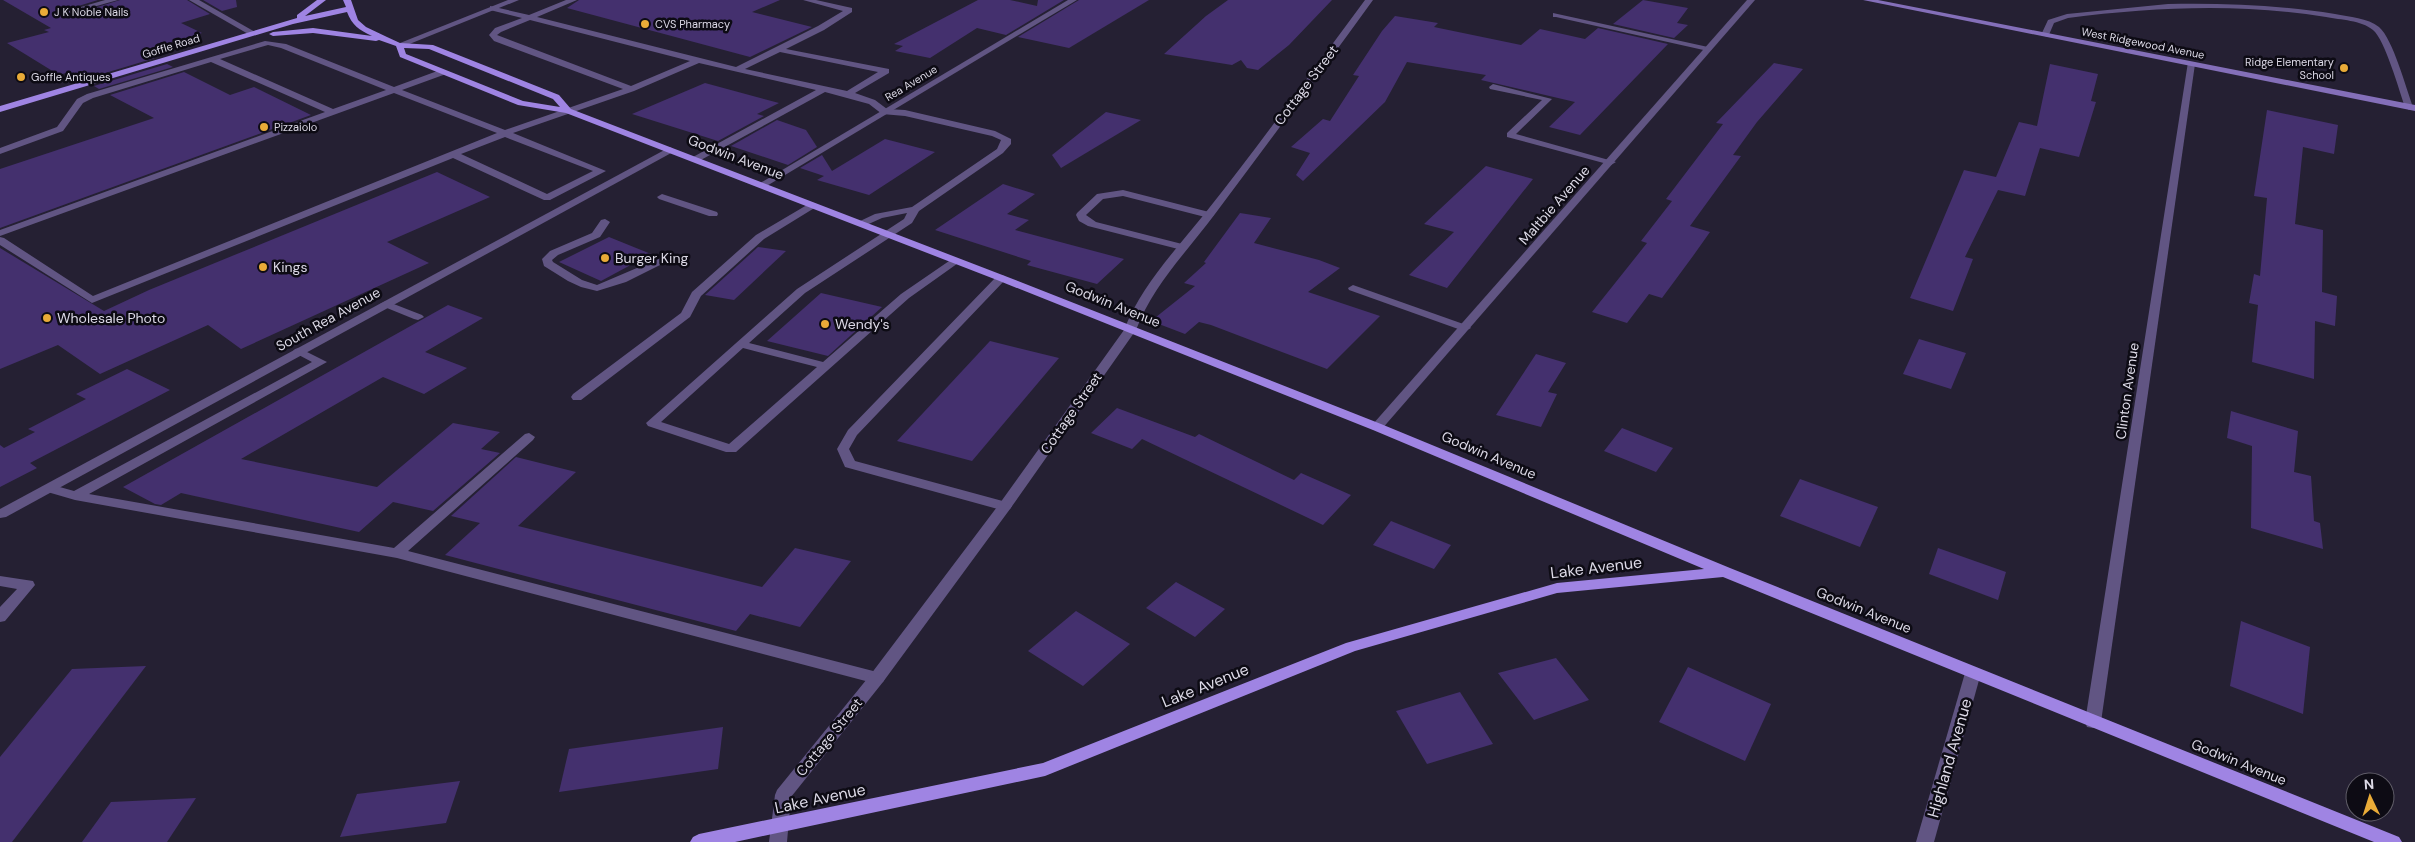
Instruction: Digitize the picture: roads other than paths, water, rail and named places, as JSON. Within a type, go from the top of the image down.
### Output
[{"type":"main road","points":[[291,22],[322,0]]},
{"type":"main road","name":"Goffle Road","points":[[0,109],[348,4]]},
{"type":"main road","name":"Godwin Avenue","points":[[348,4],[354,21],[363,29],[399,45],[430,46],[556,96],[568,111]]},
{"type":"main road","points":[[190,51],[219,50],[267,36],[300,30],[327,31],[348,37],[384,39]]},
{"type":"main road","name":"Godwin Avenue","points":[[399,45],[403,55],[521,104],[568,111],[1002,278],[1377,427],[1725,572],[2393,842]]},
{"type":"main road","name":"Lake Avenue","points":[[699,842],[778,834],[1045,769],[1352,648],[1557,588],[1725,572]]},
{"type":"street","points":[[68,12],[114,0]]},
{"type":"street","points":[[193,0],[253,33]]},
{"type":"street","points":[[399,45],[515,0]]},
{"type":"street","points":[[572,0],[498,30],[494,32],[494,37],[631,89]]},
{"type":"street","points":[[737,70],[822,28],[848,10],[807,0]]},
{"type":"street","name":"Rea Avenue","points":[[762,185],[1073,0]]},
{"type":"street","name":"Cottage Street","points":[[778,834],[783,795],[877,678],[1005,506],[1130,330],[1139,307],[1182,247],[1209,215],[1369,0]]},
{"type":"street","name":"Maltbie Avenue","points":[[1377,427],[1751,0]]},
{"type":"street","name":"West Ridgewood Avenue","points":[[1867,0],[2412,108]]},
{"type":"street","points":[[2045,35],[2051,22],[2067,16],[2166,7],[2251,6],[2327,15],[2357,21],[2377,29],[2384,38],[2412,108]]},
{"type":"street","points":[[494,8],[737,70],[848,94],[872,102],[885,112],[905,113],[995,134],[1006,139],[1006,144],[1000,150],[915,209],[880,216],[862,224]]},
{"type":"street","points":[[1556,15],[1708,49]]},
{"type":"street","points":[[0,151],[60,129],[80,101],[90,96],[268,43],[282,46],[601,171],[547,198],[453,154]]},
{"type":"street","points":[[780,50],[886,72],[848,94]]},
{"type":"street","points":[[212,59],[334,113]]},
{"type":"street","points":[[0,240],[92,300],[506,133],[631,89],[698,60]]},
{"type":"street","name":"Clinton Avenue","points":[[2093,722],[2191,64]]},
{"type":"street","points":[[0,233],[443,72]]},
{"type":"street","points":[[1493,87],[1548,99],[1510,135],[1611,162]]},
{"type":"street","points":[[696,160],[824,89]]},
{"type":"street","name":"South Rea Avenue","points":[[1,514],[670,150]]},
{"type":"street","points":[[582,181],[598,189]]},
{"type":"street","points":[[1182,247],[1092,224],[1083,219],[1081,214],[1100,196],[1123,193],[1209,215]]},
{"type":"street","points":[[662,197],[713,214]]},
{"type":"street","points":[[577,397],[686,315],[696,294],[760,237],[812,205]]},
{"type":"street","points":[[915,209],[908,221],[889,235],[801,291],[652,423],[731,449],[905,296],[956,261]]},
{"type":"street","points":[[605,222],[596,235],[554,254],[548,259],[548,264],[585,284],[598,288],[669,258]]},
{"type":"street","points":[[1002,278],[852,433],[843,449],[850,464],[1005,506]]},
{"type":"street","points":[[1353,288],[1465,328]]},
{"type":"street","points":[[386,304],[418,317]]},
{"type":"street","points":[[740,344],[825,366]]},
{"type":"street","points":[[75,496],[321,362],[299,351]]},
{"type":"street","points":[[397,553],[529,437]]},
{"type":"street","points":[[49,488],[75,496],[397,553],[877,678]]},
{"type":"street","points":[[0,581],[28,585],[0,617]]},
{"type":"street","name":"Highland Avenue","points":[[1925,842],[1973,673]]},
{"type":"place","name":"J K Noble Nails","points":[[44,12]]},
{"type":"place","name":"CVS Pharmacy","points":[[645,24]]},
{"type":"place","name":"Ridge Elementary School","points":[[2344,68]]},
{"type":"place","name":"Goffle Antiques","points":[[21,77]]},
{"type":"place","name":"Pizzaiolo","points":[[264,127]]},
{"type":"place","name":"Burger King","points":[[605,258]]},
{"type":"place","name":"Kings","points":[[263,267]]},
{"type":"place","name":"Wholesale Photo","points":[[47,318]]},
{"type":"place","name":"Wendy's","points":[[825,324]]}]
